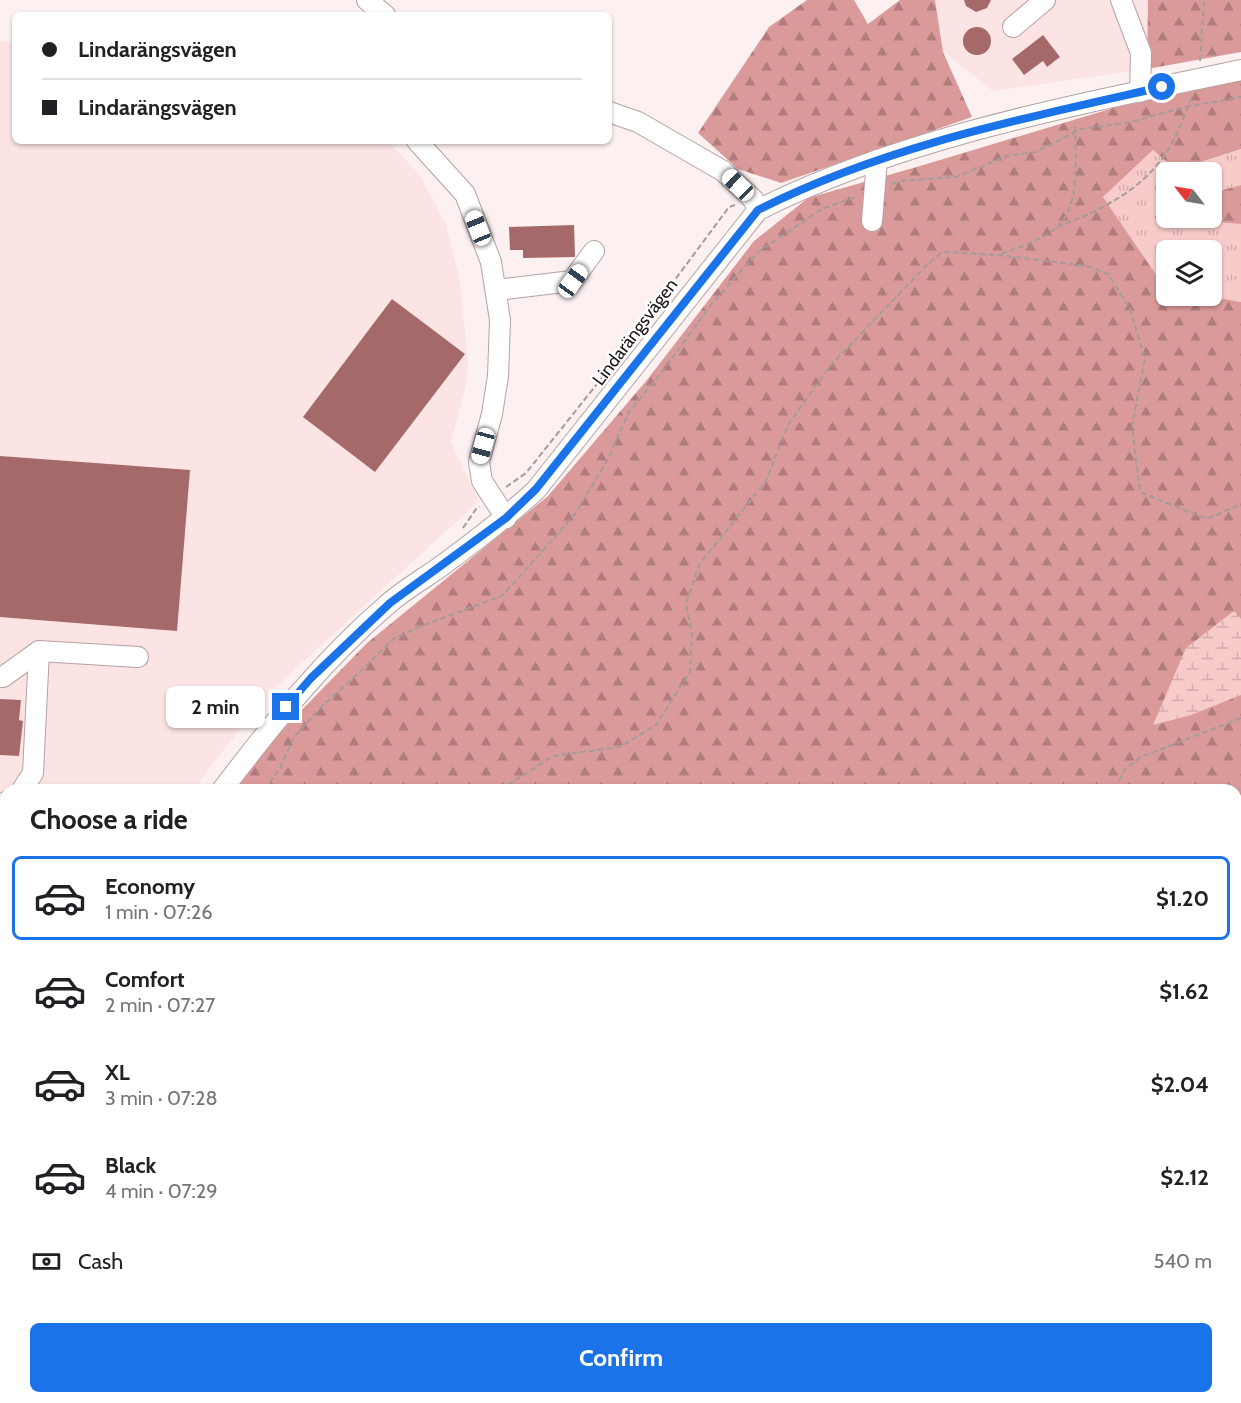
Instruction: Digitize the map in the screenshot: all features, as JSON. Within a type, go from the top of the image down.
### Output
[{"type":"street","points":[[367,0],[381,12]]},
{"type":"street","points":[[1013,27],[1045,0]]},
{"type":"street","points":[[1121,0],[1141,53],[1140,92]]},
{"type":"street","name":"Lindarängsvägen","points":[[227,784],[274,721],[348,640],[390,603],[506,518],[536,489],[755,205],[785,196],[877,160],[983,128],[1241,70]]},
{"type":"street","points":[[612,113],[638,122],[723,171],[755,205]]},
{"type":"street","points":[[420,144],[465,194],[491,262],[500,320],[498,376],[492,414],[479,462],[482,481],[506,518]]},
{"type":"street","points":[[872,221],[877,160]]},
{"type":"street","points":[[496,290],[573,281],[594,251]]},
{"type":"street","points":[[26,784],[33,773],[39,651]]},
{"type":"street","points":[[0,677],[39,651],[138,657]]},
{"type":"path","points":[[999,255],[1035,241],[1057,227],[1103,208],[1124,196],[1147,177],[1167,152],[1198,79],[1204,0]]},
{"type":"path","points":[[873,190],[900,182],[956,177],[1007,156],[1036,152],[1081,129],[1131,122],[1188,107],[1241,97]]},
{"type":"path","points":[[1057,227],[1068,210],[1075,183],[1075,107]]},
{"type":"path","name":"Lindarängsvägen","points":[[492,498],[526,473],[605,374],[729,207],[755,205]]},
{"type":"path","points":[[509,784],[553,756],[620,747],[656,725],[690,672],[692,634],[686,604],[699,565],[766,481],[788,425],[830,366],[942,252],[999,255],[1087,266],[1108,274],[1130,307],[1145,358],[1132,426],[1140,492],[1207,519],[1241,504]]},
{"type":"path","points":[[1119,784],[1125,769],[1141,757],[1241,718]]},
{"type":"shaded area","points":[[935,0],[1148,0],[1147,69],[993,91],[943,52]]},
{"type":"shaded area","points":[[0,41],[12,43],[12,144],[391,144],[420,175],[446,224],[460,281],[468,361],[466,385],[451,442],[479,501],[268,694],[199,784],[0,784]]},
{"type":"green space","points":[[807,0],[854,0],[868,24],[900,0],[935,0],[943,52],[972,117],[781,183],[738,169],[698,133],[769,27]]},
{"type":"green space","points":[[1148,0],[1241,0],[1241,52],[1147,69]]},
{"type":"green space","points":[[1241,79],[1241,149],[1201,162],[1167,162],[1153,150],[1103,197],[1156,275],[1156,306],[1222,306],[1222,298],[1241,302],[1241,784],[237,784],[253,760],[367,643],[548,496],[647,380],[754,241],[808,198],[1120,106]]},
{"type":"green space","points":[[1241,149],[1241,185],[1222,190],[1222,162],[1201,162]]},
{"type":"green space","points":[[1153,150],[1167,162],[1156,162],[1156,228],[1222,228],[1222,223],[1241,224],[1241,302],[1222,298],[1222,240],[1156,240],[1156,276],[1103,197]]},
{"type":"green space","points":[[1241,185],[1241,224],[1222,223],[1222,190]]},
{"type":"green space","points":[[1234,611],[1241,619],[1241,695],[1191,715],[1153,725],[1186,648]]},
{"type":"building","points":[[964,0],[991,0],[987,8],[976,12],[966,6]]},
{"type":"building","points":[[977,27],[987,31],[991,41],[987,51],[977,55],[967,51],[963,41],[967,31]]},
{"type":"building","points":[[1043,35],[1060,57],[1047,67],[1043,61],[1024,75],[1012,59]]},
{"type":"building","points":[[574,225],[575,257],[523,258],[523,250],[510,250],[509,227]]},
{"type":"building","points":[[392,299],[465,354],[375,472],[303,417]]},
{"type":"building","points":[[0,456],[190,470],[177,631],[0,617]]},
{"type":"building","points":[[0,699],[21,700],[19,720],[23,721],[19,756],[0,755]]},
{"type":"route","points":[[286,707],[348,640],[390,603],[506,518],[536,489],[758,210],[785,196],[877,160],[983,128],[1162,87]]}]
